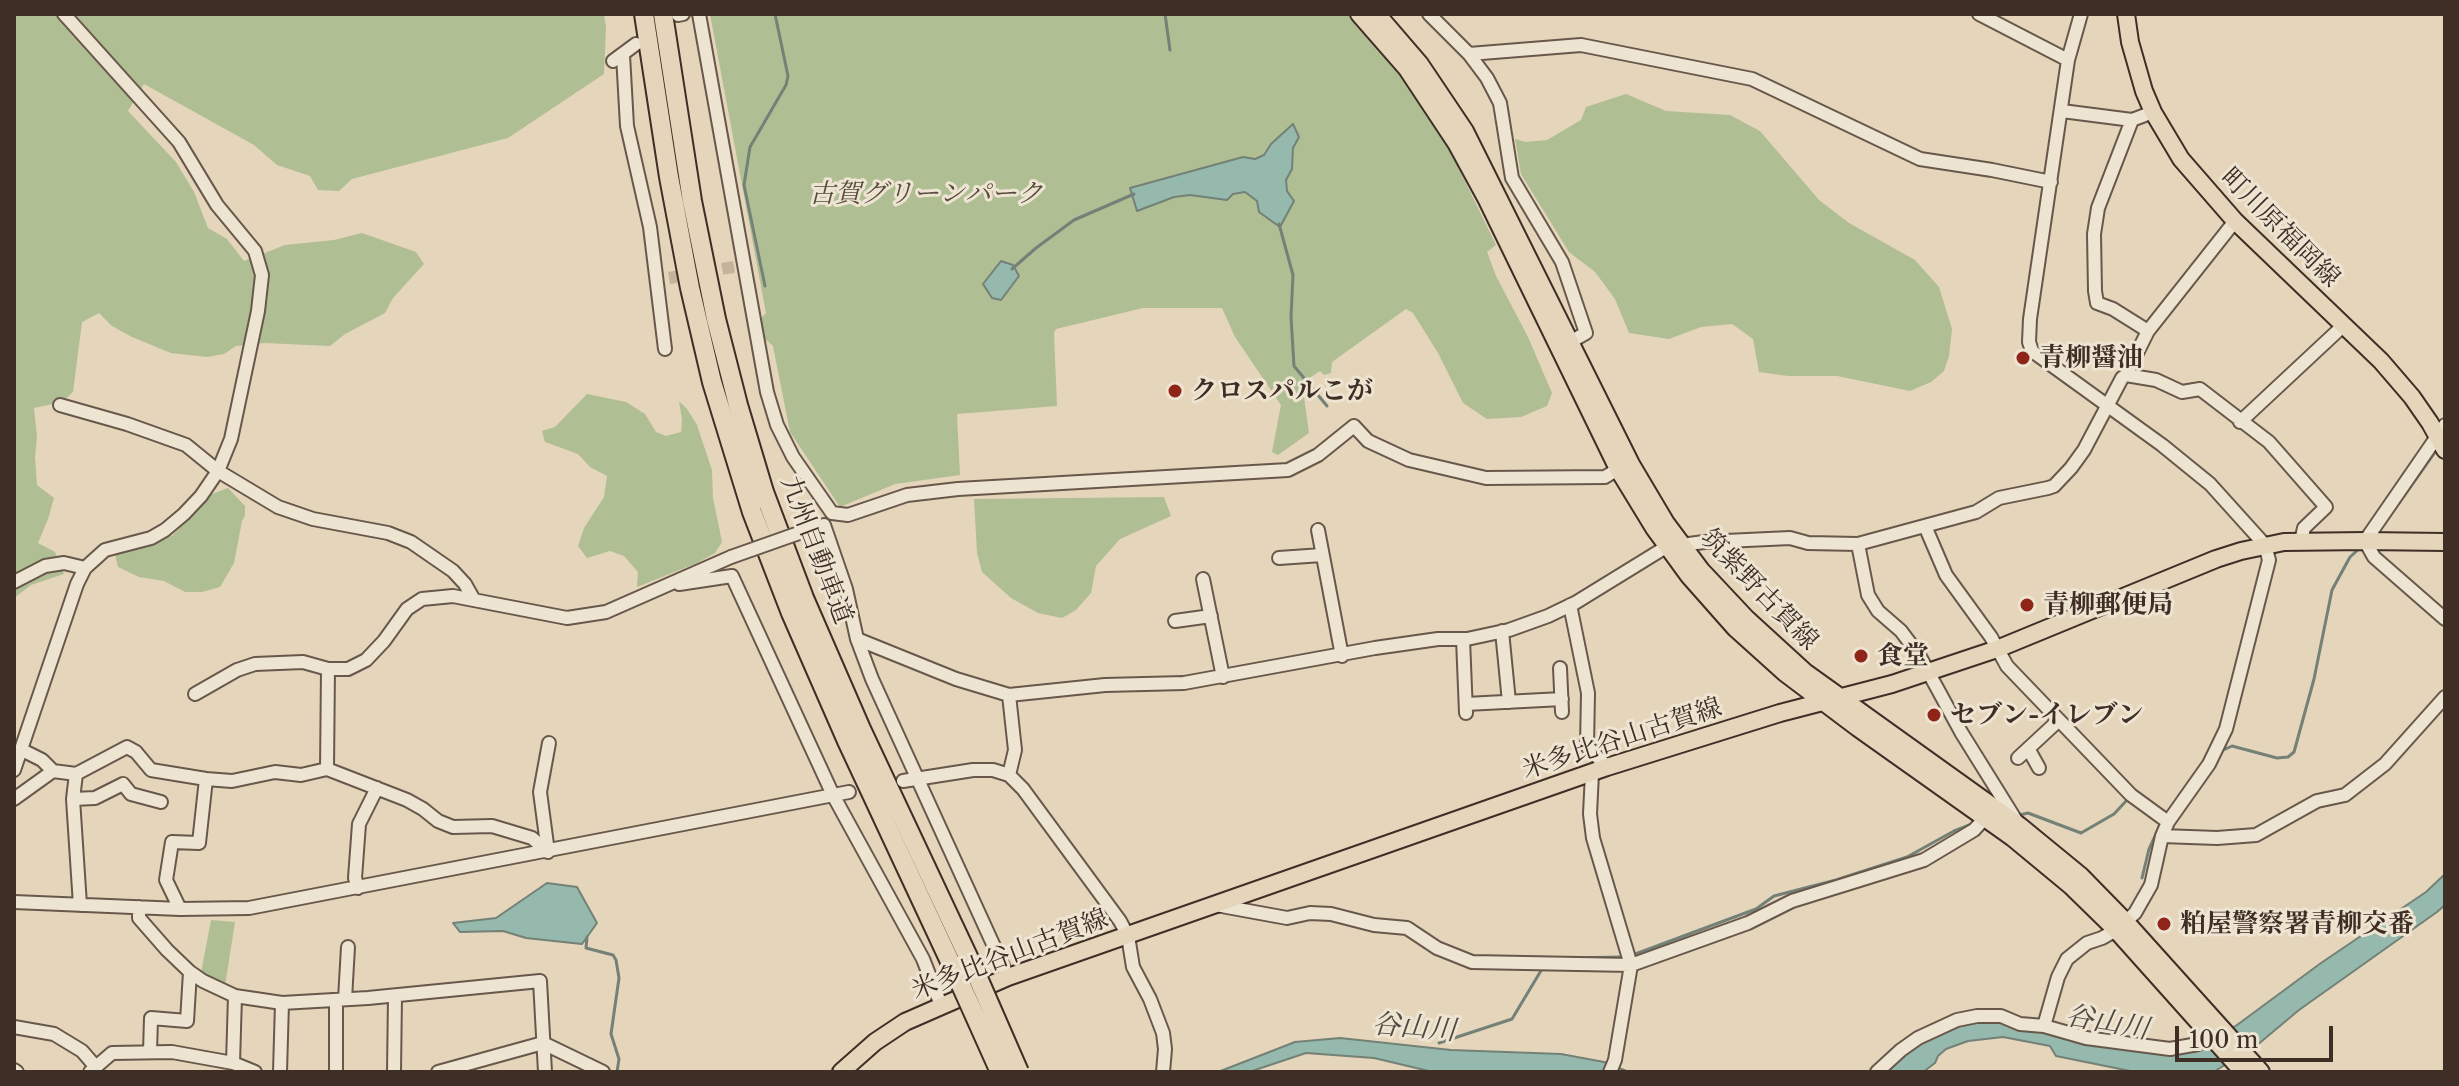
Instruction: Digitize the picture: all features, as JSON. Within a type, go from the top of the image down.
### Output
[{"type":"highway","name":"九州自動車道","points":[[644,14],[690,288],[712,382],[752,512],[791,613],[847,741],[1019,1072]]},
{"type":"highway","name":"九州自動車道","points":[[675,14],[692,201],[716,319],[764,492],[804,598],[970,982],[1000,1072]]},
{"type":"main road","name":"筑紫野古賀線","points":[[1359,14],[1407,69],[1456,143],[1636,501],[1674,546],[1728,620],[1785,673],[1985,818],[2121,926]]},
{"type":"main road","name":"筑紫野古賀線","points":[[1377,14],[1420,64],[1465,131],[1674,546],[1805,672],[2020,826],[2081,876],[2216,1036],[2241,1063],[2261,1072]]},
{"type":"main road","name":"町川原福岡線","points":[[2126,14],[2137,67],[2153,112],[2189,169],[2235,221],[2381,361],[2443,438]]},
{"type":"main road","name":"米多比谷山古賀線","points":[[841,1072],[905,1022],[1008,977],[1600,770],[1780,713],[1892,684],[1997,649],[2216,559],[2265,545],[2301,541],[2445,542]]},
{"type":"main road","points":[[1780,713],[1787,705],[1789,695],[1785,673]]},
{"type":"main road","points":[[1877,724],[1873,708],[1876,700],[1892,684]]},
{"type":"street","points":[[14,770],[85,568],[105,550],[151,538],[165,530],[193,505],[218,471],[231,439],[258,311],[262,275],[255,251],[217,205],[179,142],[64,14]]},
{"type":"street","points":[[699,14],[767,392],[777,425],[793,457],[832,513],[848,515],[907,495],[958,489],[1288,470],[1318,455],[1354,426],[1368,441],[1409,460],[1486,478],[1605,477],[1618,469]]},
{"type":"street","points":[[1429,14],[1469,54],[1500,103],[1512,178],[1562,262],[1586,333],[1570,342]]},
{"type":"street","points":[[1979,14],[2068,60]]},
{"type":"street","points":[[2044,1026],[2058,977],[2067,959],[2087,943],[2121,926],[2135,913],[2151,885],[2168,822],[2209,764],[2226,729],[2269,560],[2265,545],[2210,484],[2032,351],[2029,342],[2030,319],[2068,60],[2081,14]]},
{"type":"street","points":[[636,44],[618,58],[627,126],[650,227],[665,349]]},
{"type":"street","points":[[1469,54],[1581,45],[1752,79],[1920,159],[2051,182]]},
{"type":"street","points":[[2062,111],[2132,120],[2153,112]]},
{"type":"street","points":[[2132,120],[2098,208],[2094,234],[2095,291],[2097,303],[2113,309],[2148,331]]},
{"type":"street","points":[[857,639],[956,679],[1009,695],[1105,685],[1184,683],[1375,648],[1438,639],[1463,639],[1502,631],[1548,616],[1674,546],[1790,538],[1808,543],[1858,544],[1976,512],[1999,498],[2054,486],[2084,450],[2148,331],[2235,221]]},
{"type":"street","points":[[655,281],[669,278]]},
{"type":"street","points":[[2240,422],[2344,325]]},
{"type":"street","points":[[2126,375],[2156,380],[2182,392],[2200,389],[2269,442],[2326,507],[2304,528],[2301,541]]},
{"type":"street","points":[[60,405],[186,445],[218,471],[278,507],[313,519],[388,533],[411,542],[453,571],[474,600]]},
{"type":"street","points":[[2443,438],[2365,541],[2374,557],[2445,619]]},
{"type":"street","points":[[195,694],[237,670],[255,664],[303,662],[328,669],[348,669],[366,660],[414,603],[438,596],[567,618],[606,612],[731,557],[820,526],[832,513]]},
{"type":"street","points":[[820,526],[846,589],[857,639],[872,679],[1008,977]]},
{"type":"street","points":[[1925,526],[1946,575],[1991,637],[2007,666],[2131,795],[2168,822]]},
{"type":"street","points":[[1318,530],[1342,656]]},
{"type":"street","points":[[1858,544],[1868,595],[1878,611],[1901,631],[1919,655],[1961,732],[2020,826]]},
{"type":"street","points":[[1279,558],[1322,555]]},
{"type":"street","points":[[14,582],[45,566],[64,563],[85,568]]},
{"type":"street","points":[[660,587],[732,576],[833,795],[923,959],[941,1005]]},
{"type":"street","points":[[1203,579],[1223,677]]},
{"type":"street","points":[[1570,605],[1588,693],[1587,746],[1600,770],[1590,814],[1593,838],[1631,965],[1612,1066]]},
{"type":"street","points":[[1175,621],[1211,616]]},
{"type":"street","points":[[1502,631],[1509,702]]},
{"type":"street","points":[[1463,639],[1466,709],[1509,702],[1562,706],[1560,668]]},
{"type":"street","points":[[327,769],[328,669]]},
{"type":"street","points":[[1009,695],[1015,750],[1009,775]]},
{"type":"street","points":[[2162,836],[2217,838],[2256,835],[2317,801],[2345,795],[2385,764],[2445,697]]},
{"type":"street","points":[[2039,768],[2023,754],[2059,720]]},
{"type":"street","points":[[548,852],[540,792],[549,743]]},
{"type":"street","points":[[22,750],[42,760],[53,771],[76,774],[127,747],[136,752],[151,770],[206,779],[232,781],[275,772],[301,775],[327,769],[407,800],[438,821],[453,827],[492,826],[532,838],[548,852]]},
{"type":"street","points":[[903,781],[973,770],[993,770],[1009,775],[1023,789],[1128,936],[1133,967],[1163,1033],[1163,1072]]},
{"type":"street","points":[[14,799],[53,771]]},
{"type":"street","points":[[76,774],[73,799],[80,905]]},
{"type":"street","points":[[180,909],[166,880],[172,842],[199,843],[206,779]]},
{"type":"street","points":[[73,799],[95,798],[123,784],[131,794],[161,802]]},
{"type":"street","points":[[358,888],[355,878],[359,824],[377,788]]},
{"type":"street","points":[[14,902],[180,909],[249,908],[849,792]]},
{"type":"street","points":[[1216,905],[1287,918],[1310,913],[1331,914],[1374,925],[1407,928],[1437,948],[1472,962],[1631,965],[1748,923],[1792,901],[1924,860],[1974,830],[1985,818]]},
{"type":"street","points":[[139,907],[139,918],[190,972],[235,996],[282,1003],[395,996],[540,981],[545,1072]]},
{"type":"street","points":[[336,1072],[348,947]]},
{"type":"street","points":[[150,1052],[151,1018],[187,1021],[190,972]]},
{"type":"street","points":[[233,1063],[235,996]]},
{"type":"street","points":[[394,1072],[395,996]]},
{"type":"street","points":[[280,1072],[282,1003]]},
{"type":"street","points":[[1877,1072],[1918,1038],[1957,1020],[1977,1016],[2001,1016],[2020,1024],[2044,1026],[2086,1038],[2170,1049],[2198,1044],[2216,1036]]},
{"type":"street","points":[[14,1027],[54,1034],[82,1051],[92,1069],[112,1053],[172,1052],[233,1063],[255,1072]]},
{"type":"street","points":[[438,1072],[543,1043],[603,1072]]},
{"type":"green space","points":[[14,14],[604,14],[604,74],[508,138],[352,179],[339,191],[318,190],[310,176],[277,165],[254,145],[144,84],[128,111],[176,162],[194,192],[208,228],[227,239],[244,261],[285,245],[334,240],[362,233],[416,252],[424,264],[393,298],[385,313],[345,334],[330,346],[265,343],[236,346],[224,354],[207,357],[171,353],[112,326],[99,313],[82,322],[73,392],[62,402],[34,408],[37,485],[54,498],[38,543],[55,552],[64,574],[31,585],[14,598]]},
{"type":"green space","name":"古賀グリーンパーク","points":[[710,14],[1351,14],[1426,101],[1496,245],[1487,252],[1552,393],[1547,406],[1521,417],[1487,419],[1463,403],[1438,353],[1413,313],[1406,309],[1332,362],[1331,373],[1324,375],[1320,371],[1302,383],[1309,433],[1278,455],[1272,452],[1281,405],[1235,337],[1222,308],[1143,308],[1056,329],[1057,406],[957,414],[960,475],[895,484],[840,507],[790,432],[773,346],[764,338],[761,318],[766,313]]},
{"type":"green space","points":[[1626,94],[1666,111],[1730,115],[1760,131],[1819,200],[1849,223],[1915,260],[1939,287],[1952,329],[1944,371],[1931,382],[1910,391],[1837,376],[1788,376],[1759,372],[1753,339],[1732,324],[1701,327],[1669,339],[1629,333],[1615,299],[1595,272],[1569,252],[1521,174],[1515,139],[1526,142],[1547,140],[1581,120],[1586,107]]},
{"type":"green space","points":[[587,394],[626,402],[645,414],[656,432],[666,436],[681,432],[679,401],[687,409],[697,425],[712,470],[713,498],[722,542],[715,553],[637,587],[638,572],[624,556],[610,551],[587,558],[578,546],[584,528],[604,497],[607,476],[590,467],[578,454],[545,442],[542,431],[555,427]]},
{"type":"green space","points":[[228,488],[245,506],[245,515],[234,563],[220,587],[202,592],[185,592],[164,581],[139,577],[118,567],[115,554],[153,545],[173,535],[212,494]]},
{"type":"green space","points":[[1164,497],[1171,516],[1120,539],[1096,566],[1091,593],[1076,610],[1062,618],[1038,613],[1011,598],[982,572],[977,553],[974,499]]},
{"type":"green space","points":[[211,920],[235,922],[225,986],[214,983],[201,973]]},
{"type":"water","points":[[1293,124],[1299,137],[1293,148],[1292,169],[1286,180],[1287,191],[1294,201],[1280,227],[1259,212],[1257,201],[1245,192],[1233,194],[1227,200],[1190,195],[1174,197],[1137,211],[1130,188],[1243,157],[1255,159],[1264,155],[1271,144]]},
{"type":"water","points":[[1001,261],[1013,265],[1019,276],[1001,300],[992,298],[983,284]]},
{"type":"water","points":[[2445,874],[2445,905],[2437,912],[2299,1010],[2256,1046],[2215,1071],[2135,1072],[2056,1056],[2050,1046],[2003,1037],[1968,1041],[1946,1049],[1923,1072],[1882,1072],[1921,1040],[1964,1021],[2001,1021],[2036,1030],[2199,1047],[2237,1025],[2426,892]]},
{"type":"water","points":[[547,883],[577,887],[597,923],[582,944],[526,938],[503,931],[460,932],[453,923],[496,918]]},
{"type":"water","points":[[1340,1038],[1451,1050],[1561,1054],[1604,1062],[1629,1072],[1433,1072],[1374,1058],[1306,1053],[1249,1072],[1218,1072],[1295,1042]]},
{"type":"waterway","points":[[765,286],[744,185],[750,147],[786,85],[788,76],[775,14]]},
{"type":"waterway","points":[[1165,14],[1170,50]]},
{"type":"waterway","points":[[1012,269],[1074,220],[1134,194]]},
{"type":"waterway","points":[[1279,224],[1293,275],[1291,317],[1294,366],[1327,406]]},
{"type":"waterway","points":[[2380,530],[2438,448]]},
{"type":"waterway","points":[[2219,752],[2232,746],[2277,758],[2288,757],[2294,752],[2314,679],[2332,590],[2350,557],[2360,548]]},
{"type":"waterway","points":[[2019,815],[2028,813],[2081,833],[2114,814],[2127,800]]},
{"type":"waterway","points":[[1630,956],[1756,909],[1774,896],[1907,857],[1972,824]]},
{"type":"waterway","points":[[2142,878],[2149,849],[2160,825]]},
{"type":"waterway","points":[[587,937],[586,948],[613,955],[616,960],[619,978],[611,1034],[619,1059],[617,1072]]},
{"type":"waterway","points":[[1566,958],[1623,957]]},
{"type":"waterway","name":"谷山川","points":[[1439,1043],[1512,1019],[1542,969]]},
{"type":"tunnel","points":[[669,278],[745,265]]},
{"type":"place","name":"青柳醤油","points":[[2023,358]]},
{"type":"place","name":"クロスパルこが","points":[[1175,391]]},
{"type":"place","name":"青柳郵便局","points":[[2027,605]]},
{"type":"place","name":"食堂","points":[[1861,656]]},
{"type":"place","name":"セブン-イレブン","points":[[1934,715]]},
{"type":"place","name":"粕屋警察署青柳交番","points":[[2164,924]]}]
